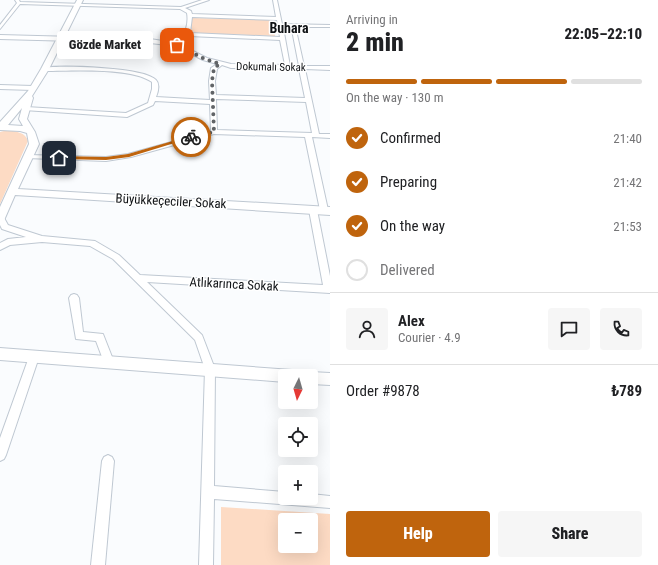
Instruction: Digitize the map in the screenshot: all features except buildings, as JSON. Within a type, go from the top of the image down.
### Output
[{"type":"street","points":[[0,28],[18,1],[79,2],[181,8],[207,0]]},
{"type":"street","points":[[275,0],[288,67]]},
{"type":"street","points":[[0,126],[5,123],[32,90],[45,69],[79,2]]},
{"type":"street","points":[[181,8],[189,12],[190,15],[280,25],[330,26]]},
{"type":"street","points":[[177,45],[185,40],[188,34],[190,15]]},
{"type":"street","points":[[0,16],[9,16]]},
{"type":"street","points":[[280,25],[294,30],[330,32]]},
{"type":"street","points":[[294,30],[308,98],[322,210],[329,289]]},
{"type":"street","points":[[188,34],[283,39]]},
{"type":"street","name":"Dokumalı Sokak","points":[[0,37],[150,41],[177,45],[205,59],[232,66],[330,68]]},
{"type":"street","points":[[214,132],[214,68],[220,64]]},
{"type":"street","points":[[26,109],[127,115],[151,104],[156,85],[153,79],[146,75],[131,71],[45,69]]},
{"type":"street","points":[[0,86],[32,90]]},
{"type":"street","points":[[32,90],[23,119],[31,132],[34,144],[0,218],[5,227],[42,239]]},
{"type":"street","points":[[153,99],[213,97],[308,98]]},
{"type":"street","points":[[0,126],[21,128],[31,132]]},
{"type":"street","points":[[28,157],[106,159],[129,156],[214,132],[330,136]]},
{"type":"street","name":"Büyükkeçeciler Sokak","points":[[12,192],[322,210]]},
{"type":"street","points":[[0,247],[8,242],[42,239],[92,243],[116,257],[199,338],[210,370],[206,565]]},
{"type":"street","name":"Atlıkarınca Sokak","points":[[139,278],[329,289]]},
{"type":"street","points":[[74,298],[79,336],[100,337],[109,362]]},
{"type":"street","points":[[0,354],[278,375]]},
{"type":"street","points":[[0,455],[34,357]]},
{"type":"street","points":[[318,378],[330,379]]},
{"type":"street","points":[[98,565],[108,461]]},
{"type":"street","points":[[207,492],[330,502]]},
{"type":"shaded area","points":[[192,18],[273,20],[275,36],[191,33]]},
{"type":"shaded area","points":[[8,130],[23,134],[28,141],[0,204],[0,132]]},
{"type":"shaded area","points":[[221,507],[314,513],[278,513],[278,553],[318,553],[318,513],[330,514],[330,565],[221,565]]},
{"type":"way so far","points":[[177,45],[205,59],[220,64],[214,68],[212,81],[214,132],[191,137]]},
{"type":"place","name":"Gözde Market","points":[[177,45]]},
{"type":"district","name":"Buhara","points":[[289,28]]},
{"type":"route","points":[[59,158],[106,159],[129,156],[191,137]]}]
